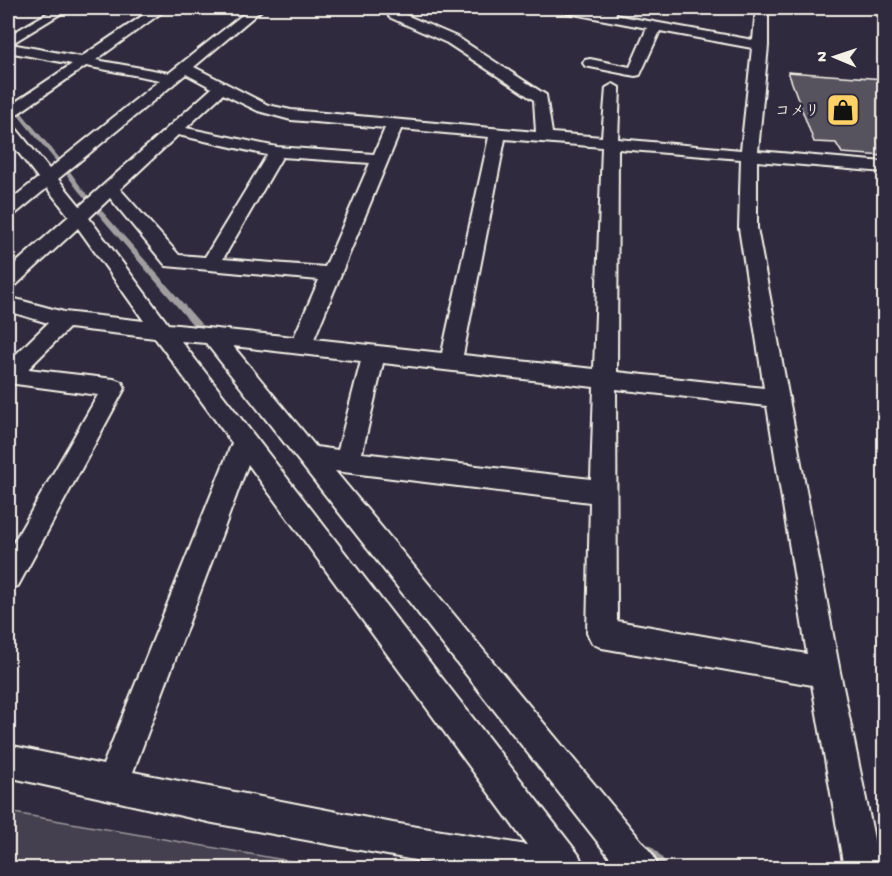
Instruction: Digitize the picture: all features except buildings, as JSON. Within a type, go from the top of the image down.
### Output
[{"type":"street","points":[[8,41],[59,8]]},
{"type":"street","points":[[8,114],[162,8]]},
{"type":"street","points":[[8,211],[258,8]]},
{"type":"street","points":[[393,8],[393,14],[452,40],[541,98],[544,137]]},
{"type":"street","points":[[563,8],[610,12],[655,26],[761,46]]},
{"type":"street","points":[[762,8],[761,46],[748,156],[746,188],[748,228],[776,398],[862,868]]},
{"type":"street","points":[[590,63],[635,72],[655,26]]},
{"type":"street","points":[[8,48],[83,62],[178,73],[222,87],[263,108],[291,115],[610,141],[748,156],[885,167]]},
{"type":"street","points":[[8,281],[222,87]]},
{"type":"street","points":[[613,87],[610,141],[602,633],[825,672]]},
{"type":"street","points":[[301,346],[395,124]]},
{"type":"street","points":[[8,129],[79,217],[566,868]]},
{"type":"street","points":[[180,131],[277,152],[380,159]]},
{"type":"street","points":[[452,363],[498,133]]},
{"type":"street","points":[[210,264],[277,152]]},
{"type":"street","points":[[110,188],[173,261],[332,274]]},
{"type":"street","points":[[8,304],[64,320],[776,398]]},
{"type":"street","points":[[8,375],[64,320]]},
{"type":"street","points":[[212,336],[640,868]]},
{"type":"street","points":[[348,460],[374,354]]},
{"type":"street","points":[[8,375],[114,388],[8,577]]},
{"type":"street","points":[[112,784],[245,441]]},
{"type":"street","points":[[309,457],[603,492]]},
{"type":"street","points":[[8,761],[213,806],[559,868]]},
{"type":"shaded area","points":[[8,812],[330,868],[8,868]]},
{"type":"waterway","points":[[8,98],[79,188],[206,335]]},
{"type":"waterway","points":[[647,850],[662,868]]},
{"type":"place","name":"コメリ","points":[[843,110]]}]
